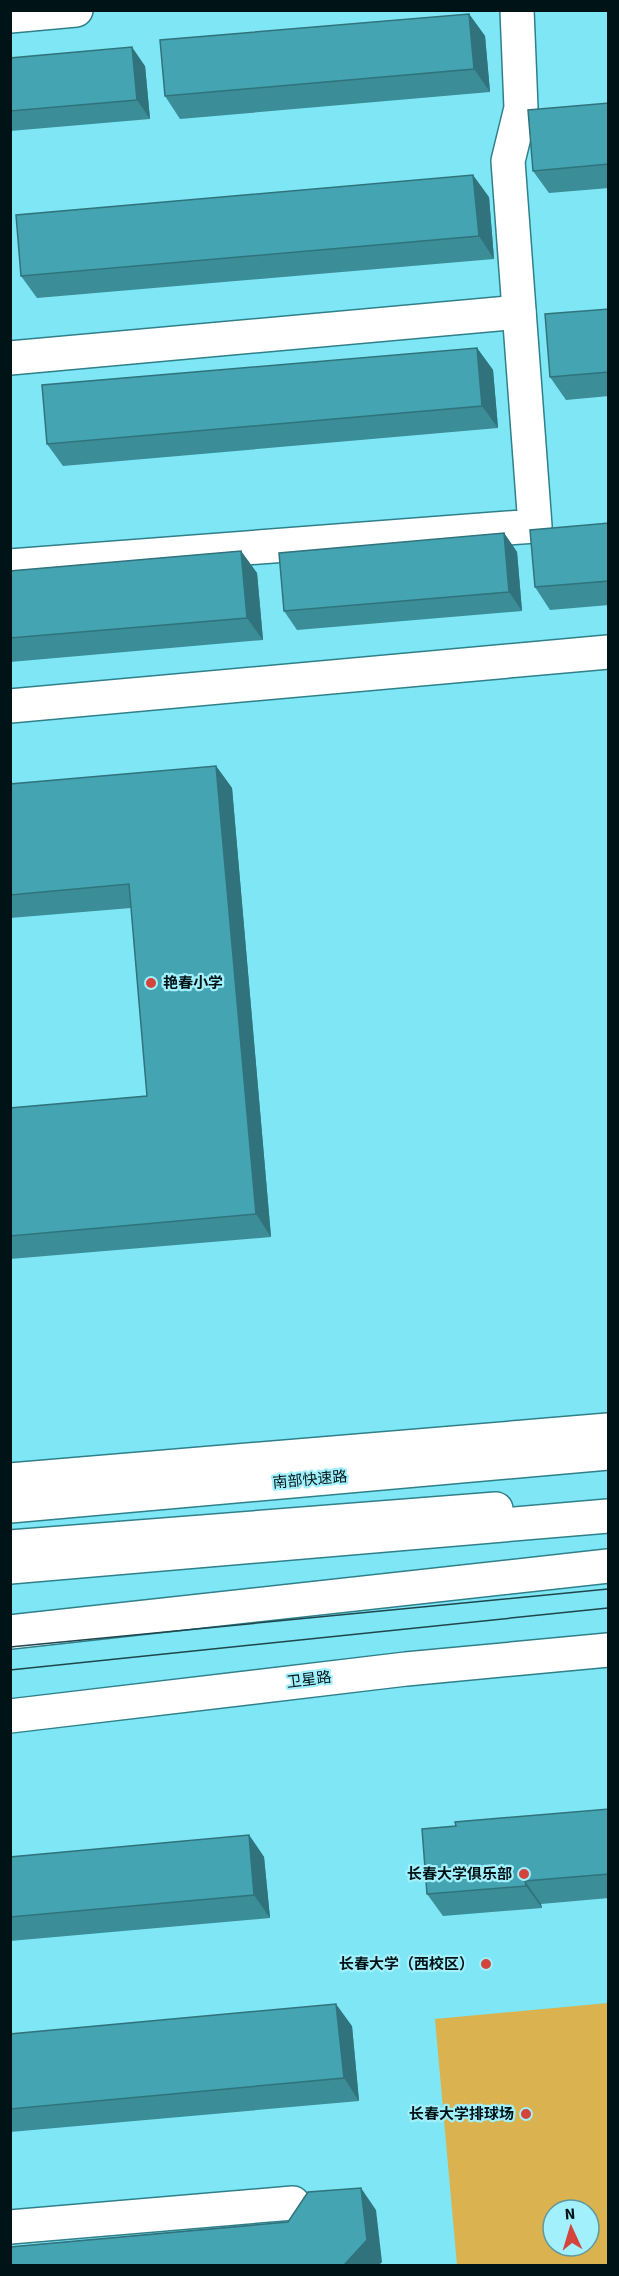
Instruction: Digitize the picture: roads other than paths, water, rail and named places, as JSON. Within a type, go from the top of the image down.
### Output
[{"type":"main road","points":[[10,16],[76,10]]},
{"type":"main road","points":[[10,566],[535,526],[508,161],[521,108],[517,10]]},
{"type":"main road","points":[[10,358],[519,312]]},
{"type":"main road","points":[[10,706],[609,652]]},
{"type":"main road","points":[[10,1480],[609,1430]]},
{"type":"main road","name":"南部快速路","points":[[10,1506],[609,1453]]},
{"type":"main road","points":[[10,1546],[609,1501]]},
{"type":"main road","points":[[10,1567],[609,1516]]},
{"type":"main road","points":[[10,1632],[609,1566]]},
{"type":"main road","name":"卫星路","points":[[10,1716],[406,1669],[609,1650]]},
{"type":"main road","points":[[10,2227],[293,2203]]},
{"type":"tram line","points":[[10,1647],[608,1589]]},
{"type":"tram line","points":[[10,1670],[608,1608]]},
{"type":"place","name":"艳春小学","points":[[151,983]]},
{"type":"place","name":"长春大学俱乐部","points":[[524,1874]]},
{"type":"place","name":"长春大学（西校区）","points":[[486,1964]]},
{"type":"place","name":"长春大学排球场","points":[[526,2114]]}]
